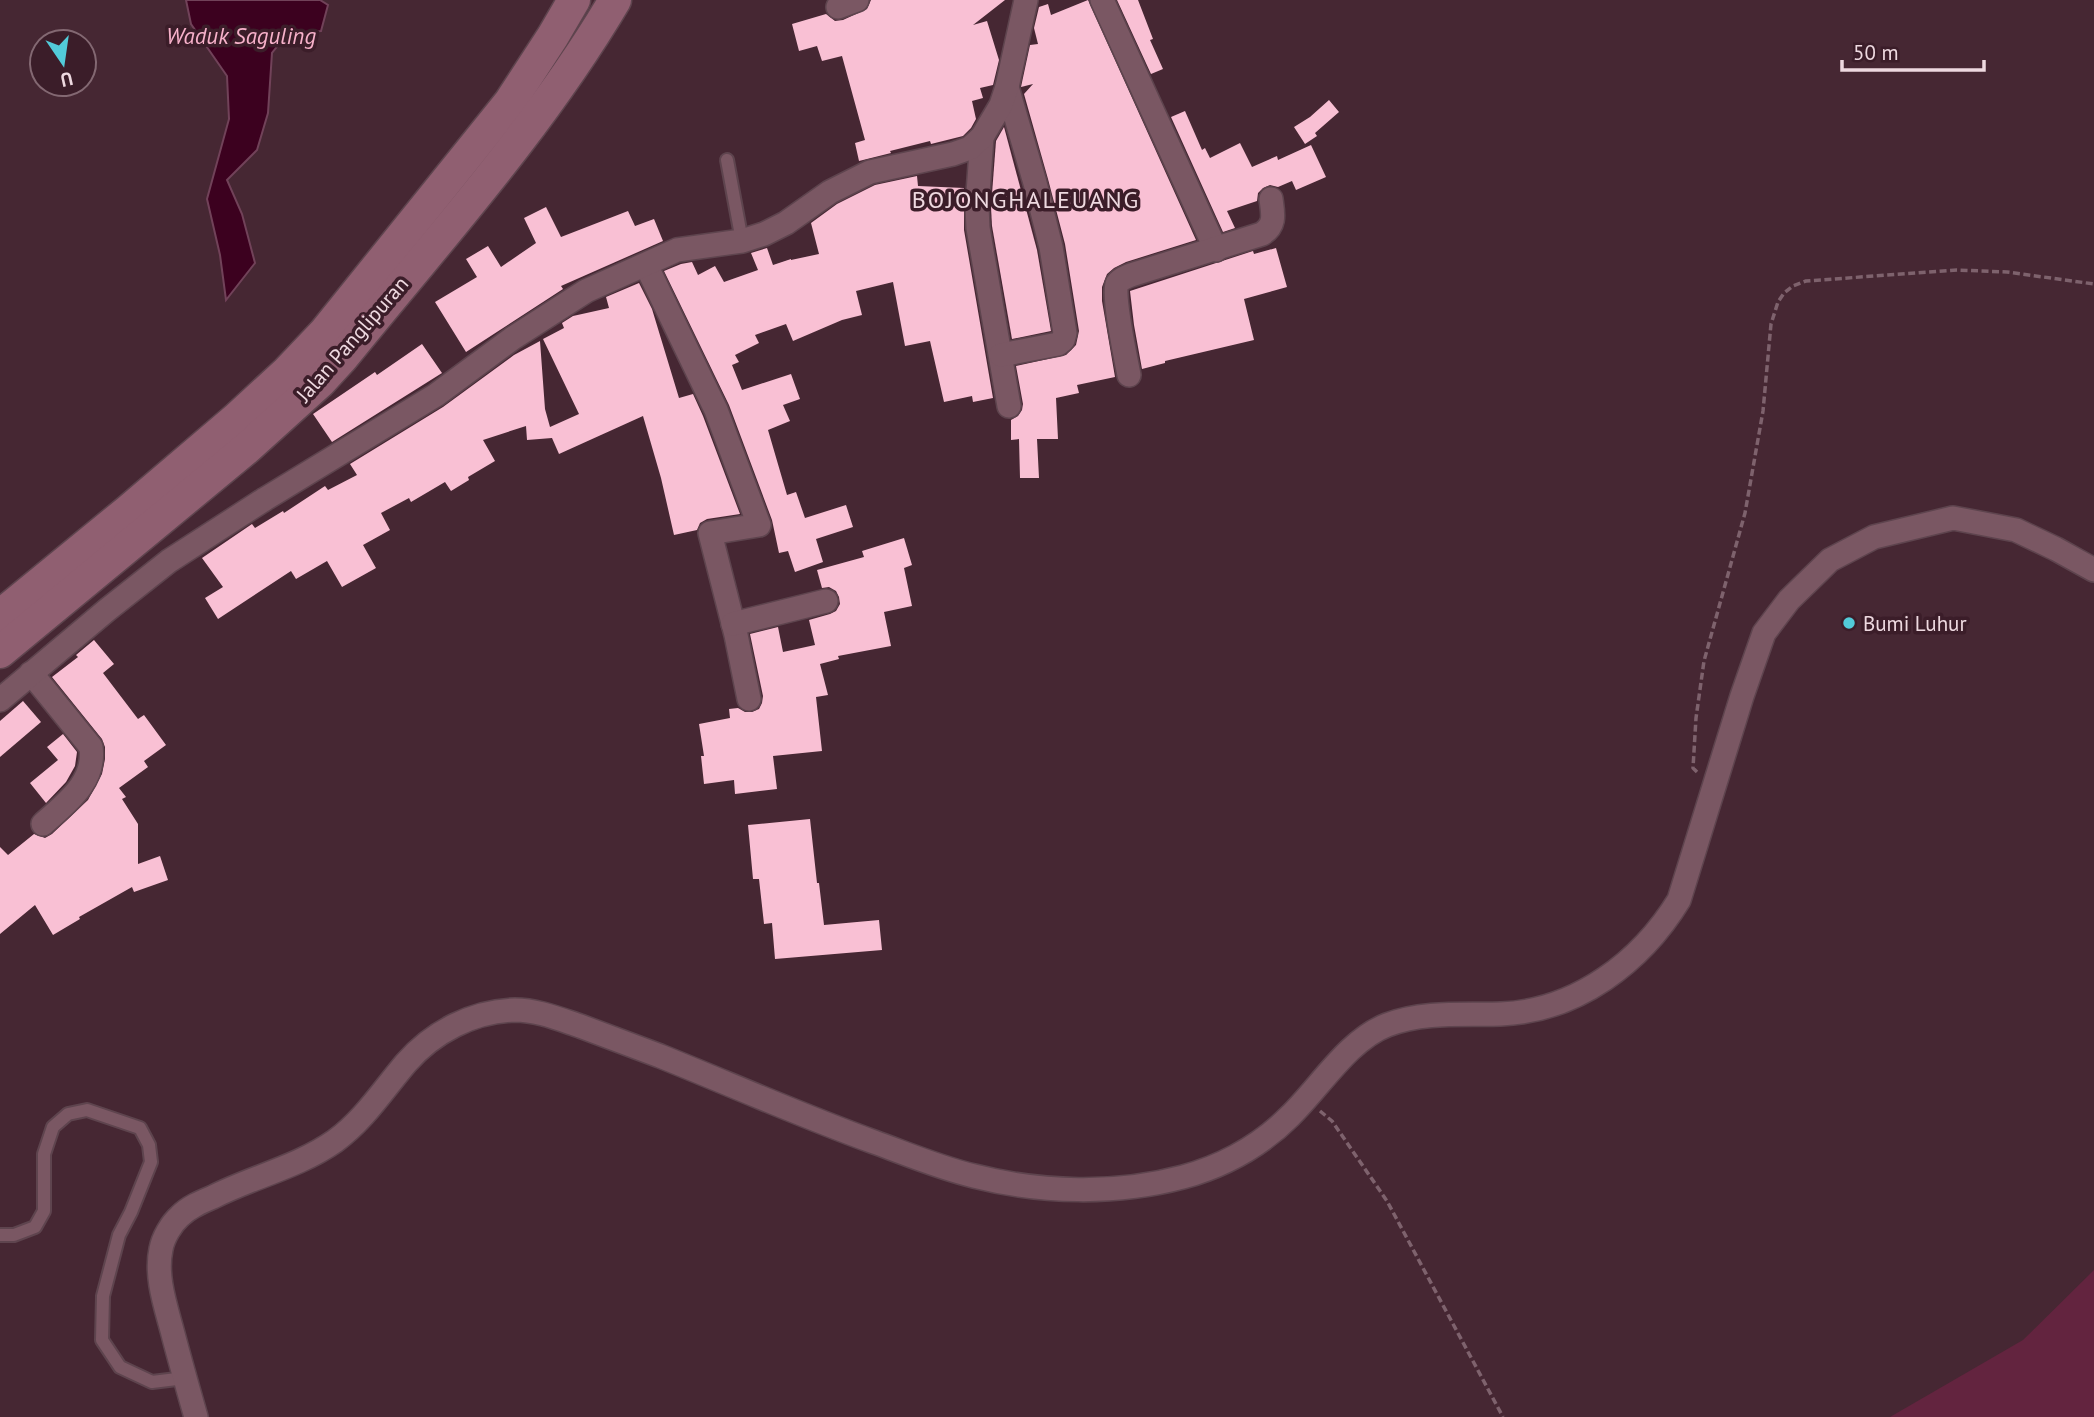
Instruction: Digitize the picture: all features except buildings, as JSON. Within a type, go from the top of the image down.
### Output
[{"type":"main road","name":"Jalan Panglipuran","points":[[0,616],[236,419],[325,332],[510,102],[574,0]]},
{"type":"main road","name":"Jalan Panglipuran","points":[[0,652],[247,448],[320,382],[531,127],[615,0]]},
{"type":"street","points":[[0,700],[107,610],[179,555],[436,395],[543,317],[586,291],[677,250],[741,241],[764,234],[786,223],[830,192],[870,172],[970,148],[982,137],[1001,104],[1026,0]]},
{"type":"street","points":[[1102,0],[1216,250]]},
{"type":"street","points":[[1001,355],[1058,344],[1065,333],[1051,247],[1007,87]]},
{"type":"street","points":[[982,137],[978,228],[1009,406]]},
{"type":"street","points":[[1129,375],[1117,306],[1115,289],[1118,284],[1131,275],[1262,234],[1270,229],[1273,222],[1270,199]]},
{"type":"street","points":[[646,265],[716,410],[759,525],[710,533],[749,699]]},
{"type":"street","points":[[196,1417],[160,1282],[161,1248],[168,1232],[177,1218],[194,1206],[291,1164],[333,1142],[368,1111],[408,1061],[443,1031],[488,1013],[514,1010],[534,1012],[619,1040],[821,1123],[974,1177],[1080,1190],[1135,1187],[1180,1178],[1208,1169],[1255,1144],[1273,1131],[1353,1048],[1382,1026],[1432,1016],[1509,1014],[1542,1008],[1591,988],[1623,967],[1651,940],[1679,900],[1764,632],[1789,600],[1830,560],[1874,537],[1953,518],[2016,530],[2094,570]]},
{"type":"street","points":[[733,624],[826,601]]},
{"type":"street","points":[[31,673],[90,747],[92,757],[86,780],[72,798],[43,824]]},
{"type":"lane","points":[[727,160],[741,241]]},
{"type":"lane","points":[[0,1235],[15,1235],[35,1227],[40,1219],[44,1211],[44,1154],[53,1127],[68,1114],[87,1110],[140,1128],[149,1145],[150,1162],[119,1235],[103,1296],[102,1340],[120,1367],[145,1379],[152,1382],[185,1378]]},
{"type":"path","points":[[1713,792],[1693,768],[1699,690],[1704,661],[1745,513],[1763,411],[1771,324],[1777,302],[1793,286],[1806,281],[1957,270],[2007,272],[2094,284]]},
{"type":"path","points":[[1305,1100],[1332,1121],[1387,1201],[1503,1417]]},
{"type":"shaded area","points":[[2094,1270],[2094,1417],[1890,1417],[2023,1340]]},
{"type":"water","name":"Waduk Saguling","points":[[186,0],[320,0],[328,5],[321,31],[288,33],[272,53],[268,113],[257,150],[227,180],[242,214],[255,263],[226,300],[220,255],[207,199],[229,119],[227,76],[191,24]]},
{"type":"place","name":"Bumi Luhur","points":[[1849,623]]},
{"type":"district","name":"BOJONGHALEUANG","points":[[1026,199]]}]
